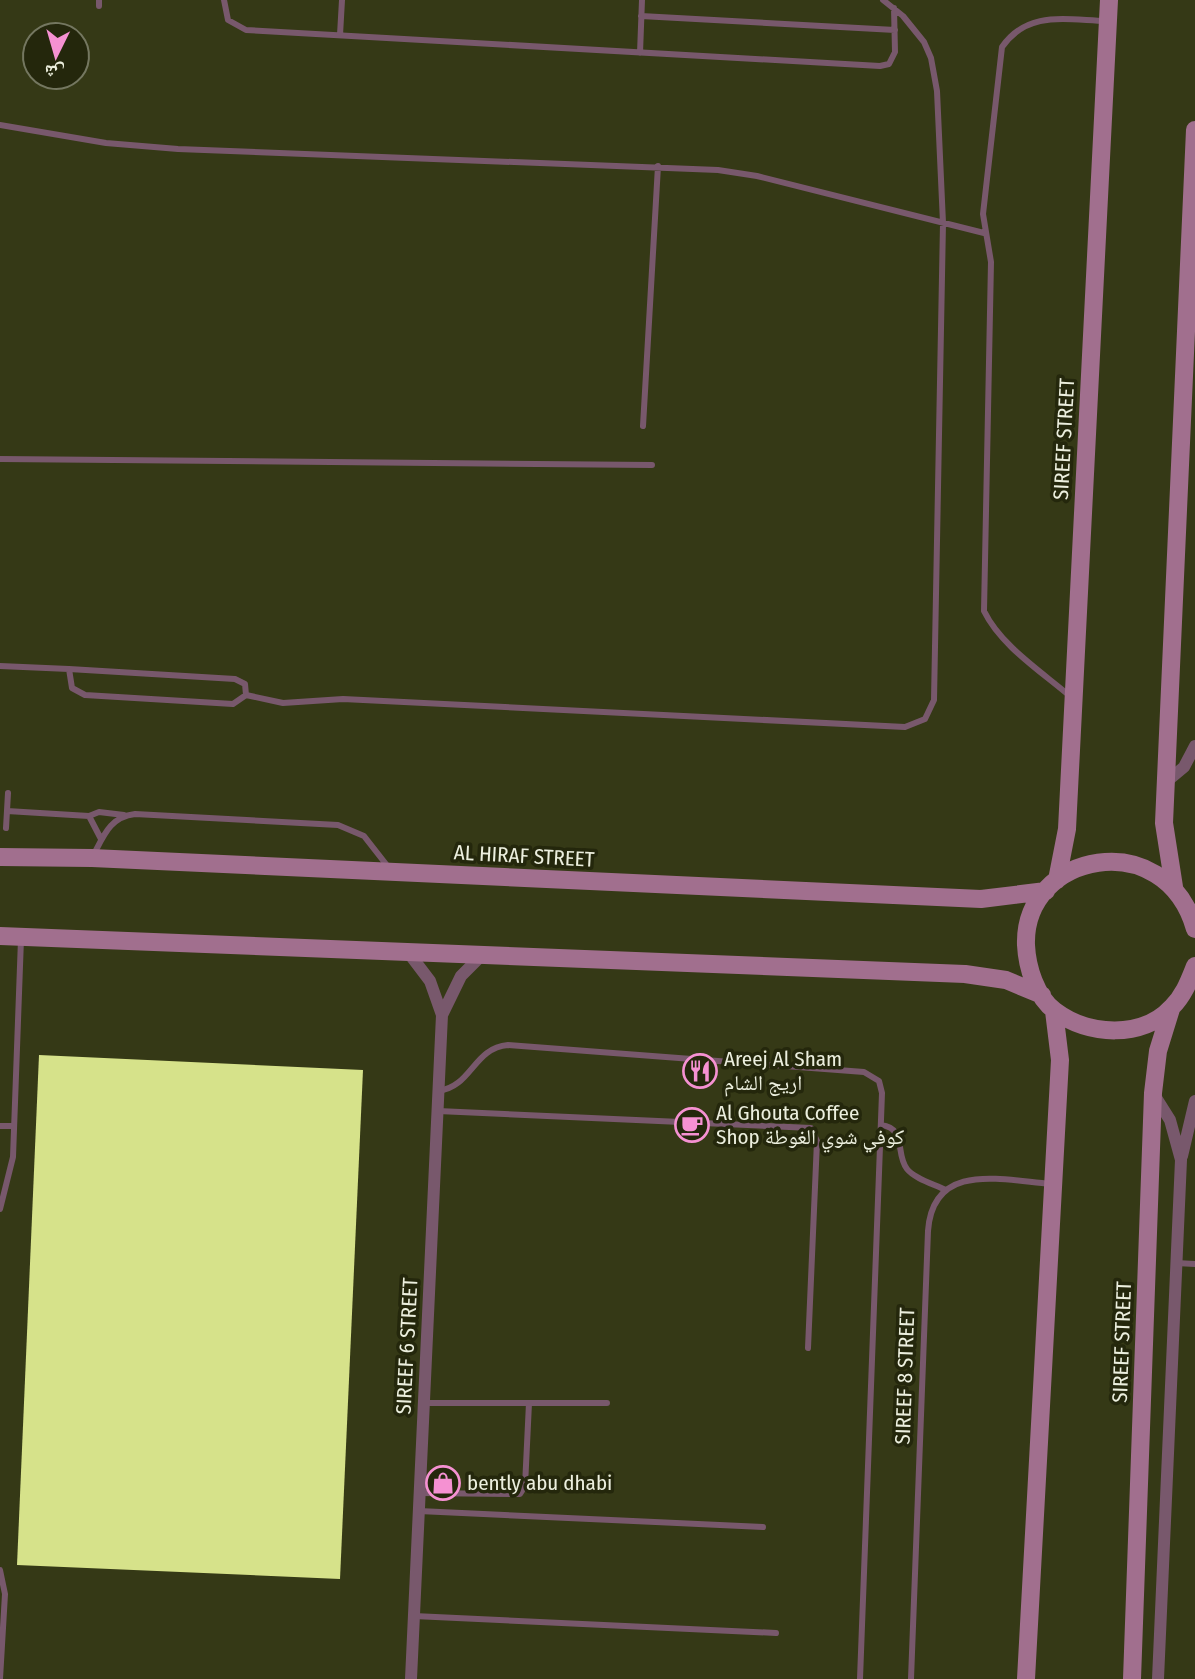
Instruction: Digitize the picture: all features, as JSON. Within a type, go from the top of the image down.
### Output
[{"type":"main road","name":"SIREEF STREET","points":[[1054,1011],[1042,995],[1030,970],[1026,942],[1032,915],[1051,886],[1067,829],[1109,0]]},
{"type":"main road","points":[[1195,130],[1164,823],[1174,887],[1189,910],[1195,929]]},
{"type":"main road","name":"AL HIRAF STREET","points":[[1,856],[981,899],[1051,886],[1079,867],[1104,861],[1129,862],[1154,871],[1174,887]]},
{"type":"main road","points":[[0,936],[965,974],[1006,980],[1042,995]]},
{"type":"main road","points":[[1054,1011],[1088,1027],[1124,1030],[1147,1024],[1171,1009],[1185,990],[1195,966]]},
{"type":"main road","name":"SIREEF STREET","points":[[1132,1679],[1153,1093],[1158,1051],[1171,1009]]},
{"type":"main road","points":[[1026,1679],[1060,1060],[1054,1011]]},
{"type":"street","points":[[1166,782],[1176,776],[1193,756]]},
{"type":"street","name":"SIREEF 6 STREET","points":[[408,952],[430,981],[442,1015]]},
{"type":"street","name":"SIREEF 6 STREET","points":[[411,1679],[442,1015],[457,982],[482,955]]},
{"type":"street","points":[[1153,1093],[1170,1120],[1181,1160]]},
{"type":"street","points":[[1158,1679],[1174,1263],[1181,1160],[1195,1101]]},
{"type":"lane","points":[[224,0],[228,20],[239,28],[885,66],[895,57],[894,8]]},
{"type":"lane","points":[[340,35],[342,0]]},
{"type":"lane","points":[[640,52],[642,0]]},
{"type":"lane","points":[[69,669],[72,688],[85,695],[233,704],[246,695],[283,703],[343,699],[905,727],[919,724],[930,714],[934,700],[943,223],[935,74],[924,42],[894,8],[883,0]]},
{"type":"lane","points":[[642,16],[895,30]]},
{"type":"lane","points":[[1073,699],[1003,638],[991,626],[984,611],[991,262],[984,233],[985,193],[1002,47],[1012,32],[1028,23],[1108,21]]},
{"type":"lane","points":[[0,125],[106,143],[178,149],[658,166],[747,174],[984,233]]},
{"type":"lane","points":[[643,426],[658,166]]},
{"type":"lane","points":[[0,459],[652,465]]},
{"type":"lane","points":[[0,666],[235,679],[245,684],[246,695]]},
{"type":"lane","points":[[6,828],[8,793]]},
{"type":"lane","points":[[7,811],[89,816],[99,812],[338,825],[364,836],[392,872]]},
{"type":"lane","points":[[92,858],[110,825],[126,815]]},
{"type":"lane","points":[[89,816],[101,841]]},
{"type":"lane","points":[[0,1209],[11,1172],[21,937]]},
{"type":"lane","points":[[438,1091],[461,1083],[485,1052],[508,1045],[864,1072],[875,1077],[882,1087],[860,1679]]},
{"type":"lane","points":[[438,1111],[811,1128],[817,1141],[808,1348]]},
{"type":"lane","points":[[881,1125],[891,1128],[898,1135],[903,1161],[908,1171],[946,1190],[956,1183],[978,1178],[1052,1184]]},
{"type":"lane","points":[[0,1126],[14,1126]]},
{"type":"lane","name":"SIREEF 8 STREET","points":[[911,1679],[928,1231],[932,1208],[946,1190]]},
{"type":"lane","points":[[1174,1263],[1195,1264]]},
{"type":"lane","points":[[424,1403],[607,1403]]},
{"type":"lane","points":[[420,1493],[520,1494],[525,1486],[529,1403]]},
{"type":"lane","points":[[419,1511],[763,1527]]},
{"type":"lane","points":[[0,1570],[5,1594],[0,1679]]},
{"type":"lane","points":[[414,1616],[776,1633]]},
{"type":"shaded area","points":[[0,0],[1195,0],[1195,1679],[0,1679]]},
{"type":"building","points":[[39,1055],[363,1070],[340,1579],[17,1565]]},
{"type":"place","name":"Areej Al Sham اريج الشام","points":[[700,1071]]},
{"type":"place","name":"Al Ghouta Coffee Shop كوفي شوي الغوطة","points":[[692,1125]]},
{"type":"place","name":"bently abu dhabi","points":[[443,1483]]}]
